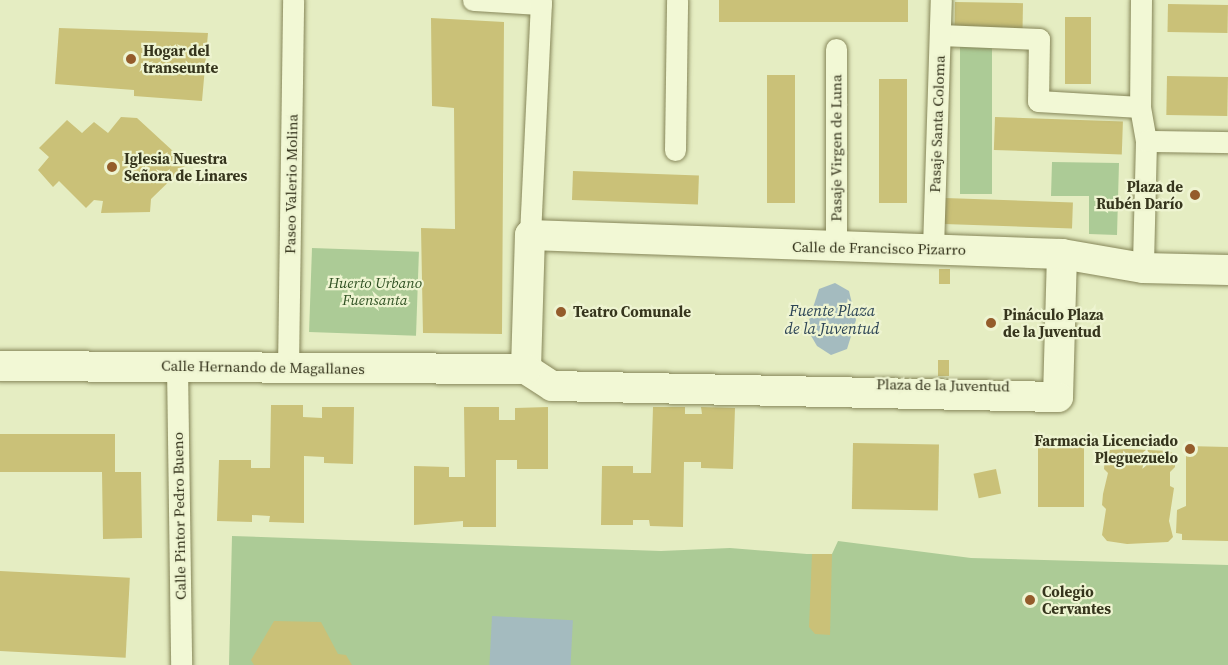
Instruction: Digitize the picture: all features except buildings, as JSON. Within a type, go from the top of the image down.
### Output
[{"type":"street","name":"Paseo Valerio Molina","points":[[288,368],[293,0]]},
{"type":"street","points":[[473,0],[541,2],[526,369]]},
{"type":"street","points":[[675,150],[677,0]]},
{"type":"street","name":"Pasaje Santa Coloma","points":[[933,248],[941,0]]},
{"type":"street","points":[[1141,0],[1140,107],[1146,141],[1143,268]]},
{"type":"street","points":[[940,35],[1039,39],[1038,101],[1140,107]]},
{"type":"street","name":"Pasaje Virgen de Luna","points":[[836,49],[836,248]]},
{"type":"street","points":[[1146,141],[1228,142]]},
{"type":"street","name":"Calle de Francisco Pizarro","points":[[530,234],[836,248],[933,248],[1062,254],[1143,268],[1228,270]]},
{"type":"street","name":"Plaza de la Juventud","points":[[558,248],[1030,261],[1051,277],[1046,369],[1030,387],[557,378],[541,364],[543,264],[558,248]]},
{"type":"street","name":"Plaza de la Juventud","points":[[526,369],[552,386],[1058,397],[1062,254]]},
{"type":"street","name":"Calle Hernando de Magallanes","points":[[0,366],[526,369]]},
{"type":"street","name":"Calle Pintor Pedro Bueno","points":[[177,366],[181,665]]},
{"type":"green space","points":[[960,41],[992,41],[992,194],[960,194]]},
{"type":"green space","points":[[1052,162],[1119,163],[1117,235],[1089,234],[1089,196],[1051,196]]},
{"type":"green space","name":"Huerto Urbano Fuensanta","points":[[312,248],[419,252],[416,336],[309,332]]},
{"type":"green space","points":[[232,536],[661,551],[730,548],[807,554],[832,554],[838,541],[971,558],[1228,565],[1228,665],[229,665]]},
{"type":"water","name":"Fuente Plaza de la Juventud","points":[[835,283],[849,291],[856,320],[847,349],[831,355],[817,346],[810,334],[809,320],[819,289]]},
{"type":"water","points":[[492,616],[573,620],[571,665],[489,665]]},
{"type":"place","name":"Hogar del transeunte","points":[[131,59]]},
{"type":"place","name":"Iglesia Nuestra Señora de Linares","points":[[112,167]]},
{"type":"place","name":"Plaza de Rubén Darío","points":[[1195,195]]},
{"type":"place","name":"Teatro Comunale","points":[[561,312]]},
{"type":"place","name":"Pináculo Plaza de la Juventud","points":[[991,323]]},
{"type":"place","name":"Farmacia Licenciado Pleguezuelo","points":[[1190,449]]},
{"type":"place","name":"Colegio Cervantes","points":[[1030,600]]}]
